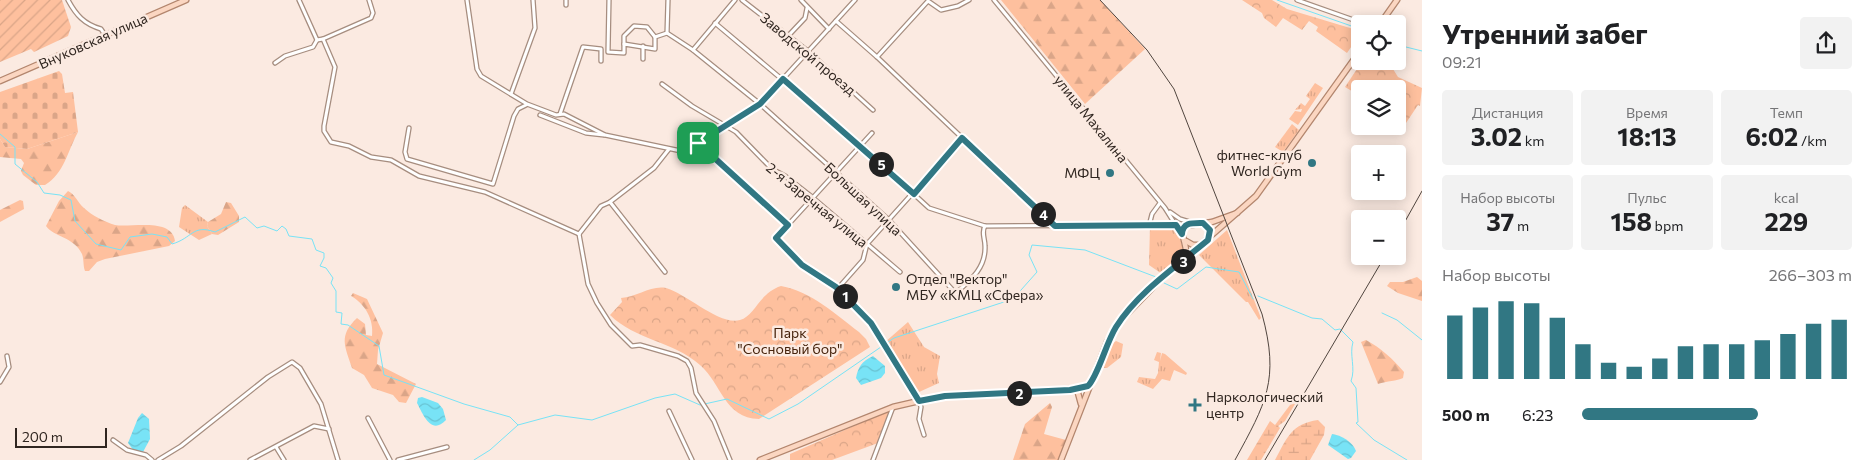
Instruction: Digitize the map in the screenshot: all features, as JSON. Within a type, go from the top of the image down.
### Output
[{"type":"main road","name":"Внуковская улица","points":[[0,81],[186,0]]},
{"type":"main road","points":[[1386,15],[1397,0]]},
{"type":"main road","points":[[1061,460],[1081,408],[1083,392],[1091,382],[1107,342],[1121,320],[1149,290],[1256,196],[1351,64]]},
{"type":"main road","points":[[1182,234],[1185,226],[1193,223],[1203,223],[1240,211]]},
{"type":"main road","points":[[1203,223],[1210,230],[1208,240]]},
{"type":"main road","name":"улица Махалина","points":[[1182,234],[1185,240]]},
{"type":"main road","points":[[1185,240],[1193,245],[1202,245]]},
{"type":"main road","points":[[1184,260],[1187,248],[1185,240]]},
{"type":"main road","points":[[760,460],[893,407],[919,401],[945,396],[1070,390],[1083,392]]},
{"type":"street","points":[[68,0],[80,19],[91,27],[101,29],[106,36]]},
{"type":"street","points":[[300,0],[317,40]]},
{"type":"street","points":[[317,40],[371,18],[372,13],[369,0]]},
{"type":"street","points":[[468,0],[478,74],[527,104],[560,115],[564,114],[605,135]]},
{"type":"street","points":[[511,94],[535,28],[533,0]]},
{"type":"street","points":[[566,0],[566,5]]},
{"type":"street","points":[[609,0],[608,52],[624,53],[624,44],[624,36],[634,26],[646,27],[655,37],[655,49],[647,48],[644,45],[624,44]]},
{"type":"street","points":[[655,37],[667,33],[668,0]]},
{"type":"street","points":[[693,50],[714,22],[735,0]]},
{"type":"street","name":"Заводской проезд","points":[[742,0],[789,35],[873,110]]},
{"type":"street","points":[[801,0],[829,29]]},
{"type":"street","points":[[540,115],[586,133],[686,151],[760,104],[854,0]]},
{"type":"street","points":[[877,57],[928,2],[941,10],[958,6],[969,0]]},
{"type":"street","name":"улица Махалина","points":[[994,0],[1165,208],[1182,234]]},
{"type":"street","points":[[1297,0],[1351,19]]},
{"type":"street","points":[[789,35],[805,18],[807,8]]},
{"type":"street","points":[[714,22],[859,144],[929,208],[985,226],[1176,225]]},
{"type":"street","points":[[836,22],[877,57],[1055,226]]},
{"type":"street","name":"Большая улица","points":[[667,33],[693,50],[760,104],[889,220],[960,298]]},
{"type":"street","points":[[323,39],[335,67],[324,126],[326,136],[331,142],[349,146],[371,157],[396,162],[419,176],[485,192],[579,234]]},
{"type":"street","points":[[275,63],[285,56],[313,47],[317,40]]},
{"type":"street","points":[[643,59],[644,45]]},
{"type":"street","points":[[560,115],[583,47],[601,49],[601,61]]},
{"type":"street","name":"2-я Заречная улица","points":[[662,84],[692,106],[726,125],[772,169],[785,176],[900,272]]},
{"type":"street","points":[[410,128],[405,152],[407,159],[493,184],[514,116],[518,109],[527,104]]},
{"type":"street","points":[[872,133],[834,171],[776,238],[802,265],[836,287],[871,323],[919,401],[921,408],[919,419],[924,435]]},
{"type":"street","points":[[836,287],[840,286],[863,260],[866,244],[914,194],[962,138]]},
{"type":"street","points":[[698,143],[788,225]]},
{"type":"street","points":[[669,149],[654,168],[602,206],[579,234],[579,244],[585,259],[588,284],[603,314],[619,334],[632,346],[640,345],[678,356],[687,361],[691,368],[696,392],[714,421],[730,460]]},
{"type":"street","points":[[610,202],[665,272]]},
{"type":"street","points":[[1149,226],[1152,214],[1160,202]]},
{"type":"street","points":[[1165,208],[1180,219],[1193,223]]},
{"type":"street","points":[[956,292],[979,270],[985,256],[982,230],[985,226]]},
{"type":"street","points":[[0,382],[8,367],[7,356]]},
{"type":"street","points":[[158,460],[181,446],[288,362],[295,363],[300,368],[321,404],[338,460]]},
{"type":"street","points":[[874,460],[893,407]]},
{"type":"street","points":[[668,411],[692,460]]},
{"type":"street","points":[[368,418],[390,460]]},
{"type":"street","points":[[250,460],[314,426],[330,430]]},
{"type":"street","points":[[113,440],[127,450],[146,455],[152,460]]},
{"type":"street","points":[[276,447],[284,460]]},
{"type":"street","points":[[398,460],[447,447]]},
{"type":"green space","points":[[0,0],[62,0],[71,27],[68,36],[34,52],[31,49],[0,62]]},
{"type":"green space","points":[[1001,0],[1100,0],[1145,49],[1085,104]]},
{"type":"green space","points":[[1242,0],[1272,0],[1287,9],[1351,28],[1351,47],[1347,53],[1316,31],[1318,27],[1309,21],[1302,30],[1283,18],[1276,27],[1264,18],[1262,13]]},
{"type":"green space","points":[[1356,70],[1394,70],[1398,77],[1405,80],[1351,80],[1351,91],[1345,87]]},
{"type":"green space","points":[[59,71],[62,74],[65,93],[73,92],[78,132],[27,149],[5,147],[0,139],[0,92]]},
{"type":"green space","points":[[1406,81],[1422,88],[1420,106],[1418,105],[1406,123]]},
{"type":"green space","points":[[1315,83],[1323,88],[1298,125],[1289,119],[1295,111],[1301,112],[1302,109],[1295,110],[1301,103],[1305,106],[1310,99],[1306,96]]},
{"type":"green space","points":[[1292,124],[1299,130],[1283,152],[1275,147]]},
{"type":"green space","points":[[78,132],[57,175],[45,185],[36,185],[23,175],[21,171],[24,163],[21,159],[0,157],[0,139],[5,147],[27,149]]},
{"type":"green space","points":[[68,191],[94,216],[115,225],[159,226],[172,234],[175,241],[169,246],[105,259],[97,262],[89,271],[85,271],[83,256],[78,248],[46,226],[59,201]]},
{"type":"green space","points":[[20,200],[23,201],[24,209],[0,222],[0,210]]},
{"type":"green space","points":[[226,202],[231,203],[239,216],[239,222],[218,235],[212,234],[207,226],[208,222],[221,214]]},
{"type":"green space","points":[[185,205],[208,222],[207,226],[212,234],[199,240],[179,227],[182,208]]},
{"type":"green space","points":[[1150,226],[1174,229],[1181,241],[1184,255],[1162,274],[1149,265]]},
{"type":"green space","points":[[1227,230],[1261,318],[1259,320],[1248,302],[1199,255]]},
{"type":"green space","points":[[1417,277],[1422,281],[1422,301],[1398,293],[1387,286],[1390,282],[1403,282]]},
{"type":"green space","name":"Парк \"Сосновый бор\"","points":[[781,286],[803,293],[823,304],[859,332],[866,339],[870,347],[759,419],[738,413],[725,399],[714,381],[700,365],[689,357],[631,330],[610,315],[622,302],[621,298],[655,288],[666,288],[713,314],[732,321],[740,320],[750,314],[767,294]]},
{"type":"green space","points":[[353,293],[367,299],[383,333],[378,350],[377,364],[416,384],[406,403],[399,402],[393,395],[372,388],[364,375],[352,368],[345,347],[347,330],[357,318],[365,324],[366,335],[372,336],[372,324],[368,313],[351,296]]},
{"type":"green space","points":[[908,322],[924,347],[940,356],[937,374],[939,383],[919,392],[884,343]]},
{"type":"green space","points":[[1366,340],[1382,350],[1396,363],[1404,372],[1403,378],[1378,384],[1361,342]]},
{"type":"green space","points":[[1116,341],[1123,344],[1121,357],[1107,368],[1100,368],[1108,347]]},
{"type":"green space","points":[[1157,352],[1161,353],[1160,361],[1162,353],[1165,354],[1187,373],[1186,375],[1174,370],[1170,381],[1162,379],[1153,389],[1137,382],[1139,377],[1155,379],[1158,373],[1159,362],[1154,360]]},
{"type":"green space","points":[[1293,401],[1295,404],[1285,421],[1278,426],[1280,428],[1261,460],[1247,460],[1270,421],[1275,425]]},
{"type":"green space","points":[[1050,403],[1052,407],[1044,434],[1066,440],[1058,460],[1013,460],[1025,424]]},
{"type":"green space","points":[[888,411],[889,414],[878,443],[832,460],[790,460],[790,454]]},
{"type":"green space","points":[[1318,420],[1325,427],[1324,435],[1310,460],[1275,460],[1291,433],[1302,425]]},
{"type":"water","points":[[873,356],[885,366],[885,373],[881,378],[861,385],[856,378],[858,371],[863,362]]},
{"type":"water","points":[[422,397],[438,403],[443,409],[446,420],[436,426],[428,422],[417,403],[418,398]]},
{"type":"water","points":[[142,413],[149,419],[150,439],[143,452],[134,451],[128,443],[138,418]]},
{"type":"water","points":[[1332,434],[1343,437],[1352,445],[1356,451],[1351,458],[1348,459],[1328,445]]},
{"type":"waterway","points":[[1277,0],[1351,26]]},
{"type":"waterway","points":[[1406,47],[1422,51]]},
{"type":"waterway","points":[[0,134],[15,147],[15,164],[37,182],[44,193],[60,195],[71,200],[75,221],[96,244],[121,250],[130,237],[152,234],[167,237],[172,244],[197,231],[207,230],[215,232],[245,217],[257,228],[264,226],[277,231],[282,226],[286,229],[289,236],[312,239],[316,250],[324,253],[320,266],[326,268],[333,278],[331,283],[336,291],[336,312],[342,313],[341,324],[348,325],[379,346],[384,375],[464,404],[510,417],[518,425],[555,415],[592,420],[655,398],[675,394],[700,405],[727,399],[769,419],[798,404],[894,338],[1013,299],[1037,272],[1029,255],[1032,245],[1085,250],[1156,277]]},
{"type":"waterway","points":[[1164,283],[1177,289],[1206,267],[1239,272],[1253,299]]},
{"type":"waterway","points":[[1258,296],[1312,318],[1322,319],[1335,330],[1340,329],[1353,342],[1351,381],[1356,388],[1358,422],[1356,423],[1374,440],[1407,460]]},
{"type":"waterway","points":[[1382,313],[1397,320],[1422,340]]},
{"type":"waterway","points":[[474,460],[490,450],[518,425]]},
{"type":"railway","points":[[1100,0],[1147,50],[1174,89],[1262,314],[1270,357],[1270,374],[1262,406],[1235,460]]},
{"type":"railway","points":[[1406,220],[1422,191]]},
{"type":"railway","points":[[1265,460],[1380,265]]},
{"type":"place","name":"фитнес-клуб World Gym","points":[[1312,163]]},
{"type":"place","name":"МФЦ","points":[[1110,173]]},
{"type":"place","name":"Отдел \"Вектор\" МБУ «КМЦ «Сфера»","points":[[896,287]]},
{"type":"place","name":"Наркологический центр","points":[[1195,405]]},
{"type":"route","points":[[783,79],[914,194],[962,138],[1055,226],[1176,225],[1182,234],[1182,229],[1185,226],[1203,223],[1210,230],[1210,233],[1208,240],[1157,283],[1128,311],[1107,342],[1090,385],[1070,390],[945,396],[919,401],[871,323],[836,287],[802,265],[776,238],[788,225],[698,143],[760,104],[783,79]]}]
